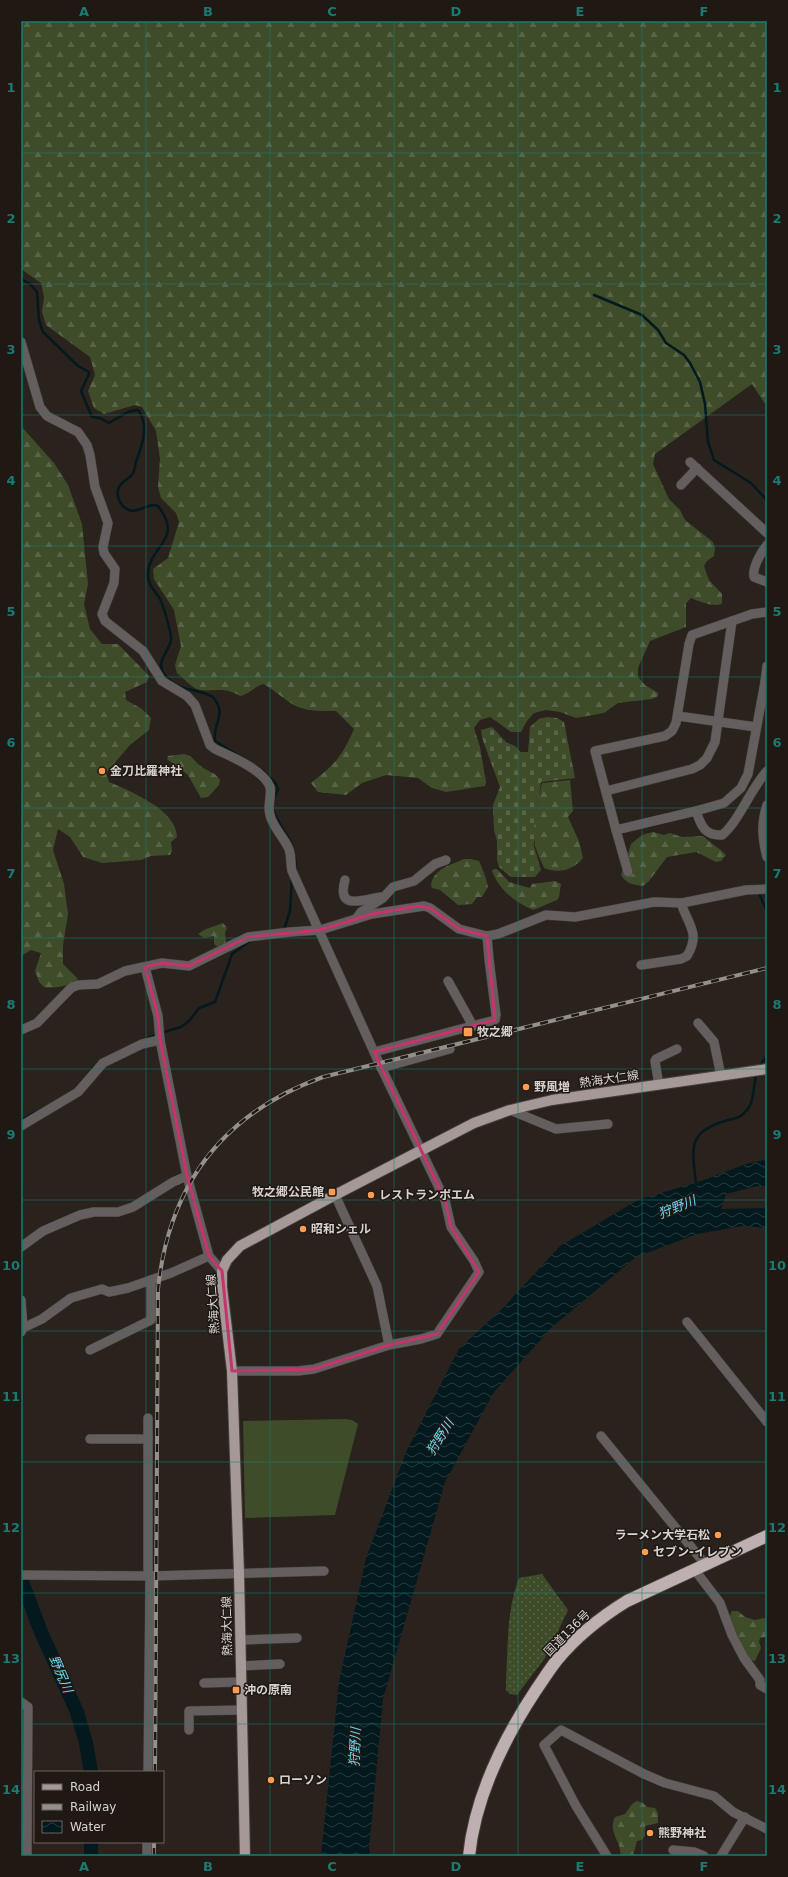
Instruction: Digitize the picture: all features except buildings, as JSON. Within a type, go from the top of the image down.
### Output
[{"type":"highway","name":"国道136号","points":[[469,1856],[471,1839],[480,1806],[495,1762],[522,1711],[557,1660],[608,1613],[645,1592],[767,1536]]},
{"type":"main road","name":"熱海大仁線","points":[[245,1856],[239,1573],[232,1371],[222,1271],[227,1260],[240,1246],[335,1195],[474,1123],[510,1110],[552,1100],[766,1069]]},
{"type":"street","points":[[21,342],[40,407],[47,416],[78,432],[87,445],[95,487],[108,523],[103,547],[104,553],[115,569],[114,583],[102,614],[105,621],[143,651],[162,680],[191,700],[195,705],[210,745],[215,750],[255,770],[268,783],[270,790],[268,807],[271,820],[288,846],[292,871],[320,930],[381,1068],[445,1200],[451,1227],[474,1261],[479,1272],[437,1334],[421,1339],[388,1345],[314,1369],[298,1371],[232,1371]]},
{"type":"street","points":[[681,484],[693,465],[767,533]]},
{"type":"street","points":[[767,545],[755,566],[753,574],[754,577],[767,582]]},
{"type":"street","points":[[628,872],[595,751],[665,736],[672,731],[678,716],[689,644],[692,635],[752,614],[767,612]]},
{"type":"street","points":[[606,791],[684,772],[700,765],[712,750],[715,742],[732,621]]},
{"type":"street","points":[[616,830],[724,803],[741,788],[748,774],[766,682],[767,666]]},
{"type":"street","points":[[678,716],[756,727]]},
{"type":"street","points":[[696,811],[701,827],[711,834],[722,835],[730,827],[752,790],[767,770]]},
{"type":"street","points":[[767,805],[763,817],[762,831],[767,857]]},
{"type":"street","points":[[356,920],[361,912],[384,896],[393,887],[414,881],[435,864],[446,860]]},
{"type":"street","points":[[345,880],[344,893],[345,897],[350,901],[358,902],[384,896]]},
{"type":"street","points":[[21,1030],[37,1023],[71,988],[78,985],[98,984],[126,971],[162,963],[189,966],[248,937],[283,932],[320,930],[372,914],[424,906],[430,908],[459,929],[487,936],[498,934],[546,915],[575,917],[654,902],[681,903],[746,890],[767,889]]},
{"type":"street","points":[[641,965],[681,959],[687,956],[694,940],[691,924],[681,903]]},
{"type":"street","points":[[374,1052],[492,1021],[496,1015],[488,959],[487,936]]},
{"type":"street","points":[[145,967],[158,1016],[159,1036],[187,1176],[209,1256],[222,1271]]},
{"type":"street","points":[[448,981],[473,1026]]},
{"type":"street","points":[[698,1023],[714,1042],[721,1076]]},
{"type":"street","points":[[21,1126],[78,1092],[103,1063],[159,1036]]},
{"type":"street","points":[[381,1068],[450,1049]]},
{"type":"street","points":[[659,1085],[655,1061],[656,1058],[678,1049]]},
{"type":"street","points":[[510,1110],[556,1129],[608,1124]]},
{"type":"street","points":[[21,1247],[43,1231],[80,1215],[94,1212],[118,1212],[134,1207],[172,1182],[187,1176]]},
{"type":"street","points":[[335,1195],[377,1286],[388,1345]]},
{"type":"street","points":[[21,1300],[22,1330],[42,1319],[71,1298],[102,1289],[109,1292],[115,1291],[171,1273],[209,1256]]},
{"type":"street","points":[[90,1350],[151,1320],[151,1280]]},
{"type":"street","points":[[687,1322],[767,1422]]},
{"type":"street","points":[[148,1418],[148,1571],[150,1576],[148,1771]]},
{"type":"street","points":[[601,1436],[705,1564]]},
{"type":"street","points":[[90,1439],[148,1439]]},
{"type":"street","points":[[694,1569],[720,1603],[732,1635],[744,1658],[763,1681],[760,1685],[767,1689]]},
{"type":"street","points":[[22,1575],[150,1576],[324,1571]]},
{"type":"street","points":[[240,1640],[297,1638]]},
{"type":"street","points":[[241,1666],[280,1664]]},
{"type":"street","points":[[204,1683],[241,1682]]},
{"type":"street","points":[[21,1702],[28,1707],[31,1794],[27,1856]]},
{"type":"street","points":[[189,1730],[189,1711],[242,1710]]},
{"type":"street","points":[[607,1856],[576,1806],[544,1745],[561,1730],[644,1774],[665,1783],[714,1796],[733,1812],[767,1829]]},
{"type":"street","points":[[721,1856],[745,1818]]},
{"type":"street","points":[[147,1843],[147,1856]]},
{"type":"street","points":[[673,1850],[694,1852],[704,1856]]},
{"type":"highlighted area","points":[[418,906],[430,908],[459,929],[487,936],[495,1020],[374,1052],[445,1200],[451,1227],[479,1272],[437,1334],[389,1345],[314,1369],[232,1371],[222,1271],[209,1256],[187,1176],[160,1040],[158,1016],[145,967],[162,963],[189,966],[248,937],[320,930],[372,914]]},
{"type":"green space","points":[[21,21],[767,21],[767,407],[752,384],[655,454],[653,464],[669,499],[680,510],[685,520],[713,542],[715,548],[714,556],[707,561],[704,566],[709,580],[722,594],[722,604],[718,605],[706,604],[691,598],[686,603],[686,627],[650,641],[638,668],[638,677],[645,685],[658,693],[658,696],[652,699],[618,703],[604,713],[576,718],[560,712],[546,710],[534,713],[527,721],[521,732],[511,732],[490,717],[480,720],[474,728],[480,747],[486,782],[485,786],[446,792],[432,788],[418,778],[386,775],[362,783],[346,795],[318,792],[311,783],[337,760],[354,729],[336,711],[300,708],[263,684],[240,696],[225,690],[200,690],[191,686],[177,673],[175,665],[181,646],[174,610],[154,579],[153,569],[168,558],[179,522],[176,513],[161,498],[158,487],[160,459],[156,431],[142,407],[135,405],[104,414],[94,408],[88,391],[95,375],[90,357],[46,325],[42,312],[44,297],[41,283],[21,269]]},
{"type":"green space","points":[[21,426],[54,463],[68,485],[82,524],[88,584],[84,604],[90,629],[102,644],[118,644],[149,676],[147,682],[125,692],[126,700],[142,709],[151,718],[149,730],[130,745],[106,773],[109,782],[140,796],[161,810],[175,827],[177,837],[171,842],[172,851],[170,855],[151,856],[141,860],[102,863],[83,857],[70,837],[58,829],[53,850],[64,884],[68,914],[63,945],[63,964],[78,979],[66,985],[53,988],[44,987],[39,982],[35,971],[41,953],[31,950],[21,956]]},
{"type":"green space","points":[[547,717],[557,718],[564,722],[575,778],[541,782],[534,826],[534,846],[541,870],[535,877],[511,877],[499,867],[497,860],[497,841],[494,830],[493,805],[500,787],[482,738],[481,730],[492,727],[506,742],[515,746],[521,752],[528,752],[530,727],[539,719]]},
{"type":"green space","points":[[184,754],[190,756],[199,765],[216,775],[220,780],[219,785],[208,797],[201,798],[188,775],[167,759],[168,756]]},
{"type":"green space","points":[[570,780],[573,811],[568,817],[579,841],[583,858],[570,868],[555,871],[544,868],[536,848],[534,830],[536,814],[542,783]]},
{"type":"green space","points":[[653,832],[664,835],[670,833],[682,837],[703,836],[726,855],[721,861],[716,862],[696,852],[667,857],[649,881],[643,886],[630,883],[621,875],[623,868],[629,863],[628,854],[631,844],[642,835]]},
{"type":"green space","points":[[464,859],[479,861],[488,887],[482,897],[477,897],[472,904],[458,905],[440,890],[432,888],[431,885],[433,879],[439,871]]},
{"type":"green space","points":[[497,869],[509,882],[530,888],[532,884],[555,881],[561,884],[559,897],[557,900],[533,910],[508,895],[503,890],[492,871]]},
{"type":"green space","points":[[223,923],[227,928],[225,933],[226,942],[223,947],[218,947],[214,944],[214,936],[204,938],[198,934],[206,929]]},
{"type":"green space","points":[[352,1420],[358,1424],[335,1515],[245,1518],[243,1421]]},
{"type":"green space","points":[[542,1574],[568,1610],[545,1658],[517,1695],[510,1694],[506,1690],[508,1644],[510,1617],[515,1591],[519,1578]]},
{"type":"green space","points":[[732,1611],[738,1611],[745,1617],[755,1620],[764,1618],[767,1621],[766,1637],[760,1638],[759,1642],[761,1648],[755,1661],[749,1660],[732,1626],[730,1618]]},
{"type":"green space","points":[[637,1801],[643,1803],[647,1807],[655,1808],[658,1813],[658,1823],[645,1826],[645,1836],[642,1840],[637,1841],[633,1856],[621,1856],[613,1830],[615,1817],[625,1814],[632,1804]]},
{"type":"water","name":"狩野川","points":[[764,1160],[767,1162],[767,1186],[758,1186],[726,1194],[721,1209],[767,1208],[767,1228],[743,1226],[697,1234],[636,1257],[552,1327],[494,1392],[445,1482],[383,1699],[369,1849],[372,1856],[321,1856],[339,1682],[366,1558],[407,1450],[459,1349],[503,1308],[560,1246],[638,1200],[704,1180],[746,1164]]},
{"type":"waterway","points":[[21,279],[30,284],[37,292],[39,320],[43,332],[78,366],[89,372],[81,391],[92,417],[100,418],[109,423],[128,412],[137,410],[142,417],[144,423],[144,436],[134,471],[121,484],[118,495],[120,502],[129,510],[133,511],[154,505],[158,506],[168,527],[167,535],[153,556],[148,575],[150,585],[160,599],[171,637],[170,644],[163,657],[161,665],[162,670],[169,680],[175,684],[213,697],[219,709],[215,741],[236,754]]},
{"type":"waterway","points":[[594,295],[642,315],[658,330],[666,343],[684,355],[700,382],[705,404],[708,442],[714,460],[751,483],[767,500]]},
{"type":"waterway","points":[[262,770],[276,784],[278,789],[274,798]]},
{"type":"waterway","points":[[273,809],[278,821],[291,842],[294,853]]},
{"type":"waterway","points":[[295,858],[296,869]]},
{"type":"waterway","points":[[284,930],[290,911],[292,878]]},
{"type":"waterway","points":[[759,893],[767,912]]},
{"type":"waterway","points":[[161,1033],[181,1027],[189,1021],[199,1008],[215,1002],[232,954],[250,941]]},
{"type":"waterway","points":[[142,1040],[157,1035]]},
{"type":"waterway","points":[[759,1068],[767,1055]]},
{"type":"waterway","points":[[91,1070],[99,1062]]},
{"type":"waterway","points":[[696,1185],[693,1152],[698,1136],[704,1130],[738,1117],[744,1113],[751,1103],[757,1072]]},
{"type":"waterway","points":[[21,1120],[36,1112]]},
{"type":"waterway","name":"野尻川","points":[[21,1579],[41,1632],[77,1712],[86,1743],[91,1771]]},
{"type":"waterway","name":"野尻川","points":[[91,1843],[91,1856]]},
{"type":"railway","points":[[155,1771],[158,1289],[164,1251],[174,1217],[189,1185],[207,1157],[230,1132],[257,1111],[288,1092],[323,1077],[767,968]]},
{"type":"railway","points":[[154,1843],[154,1856]]},
{"type":"place","name":"金刀比羅神社","points":[[102,771]]},
{"type":"place","name":"牧之郷","points":[[468,1032]]},
{"type":"place","name":"野風増","points":[[526,1087]]},
{"type":"place","name":"牧之郷公民館","points":[[332,1192]]},
{"type":"place","name":"レストランポエム","points":[[371,1195]]},
{"type":"place","name":"昭和シェル","points":[[303,1229]]},
{"type":"place","name":"ラーメン大学石松","points":[[718,1535]]},
{"type":"place","name":"セブン-イレブン","points":[[645,1552]]},
{"type":"place","name":"沖の原南","points":[[236,1690]]},
{"type":"place","name":"ローソン","points":[[271,1780]]},
{"type":"place","name":"熊野神社","points":[[650,1833]]}]
